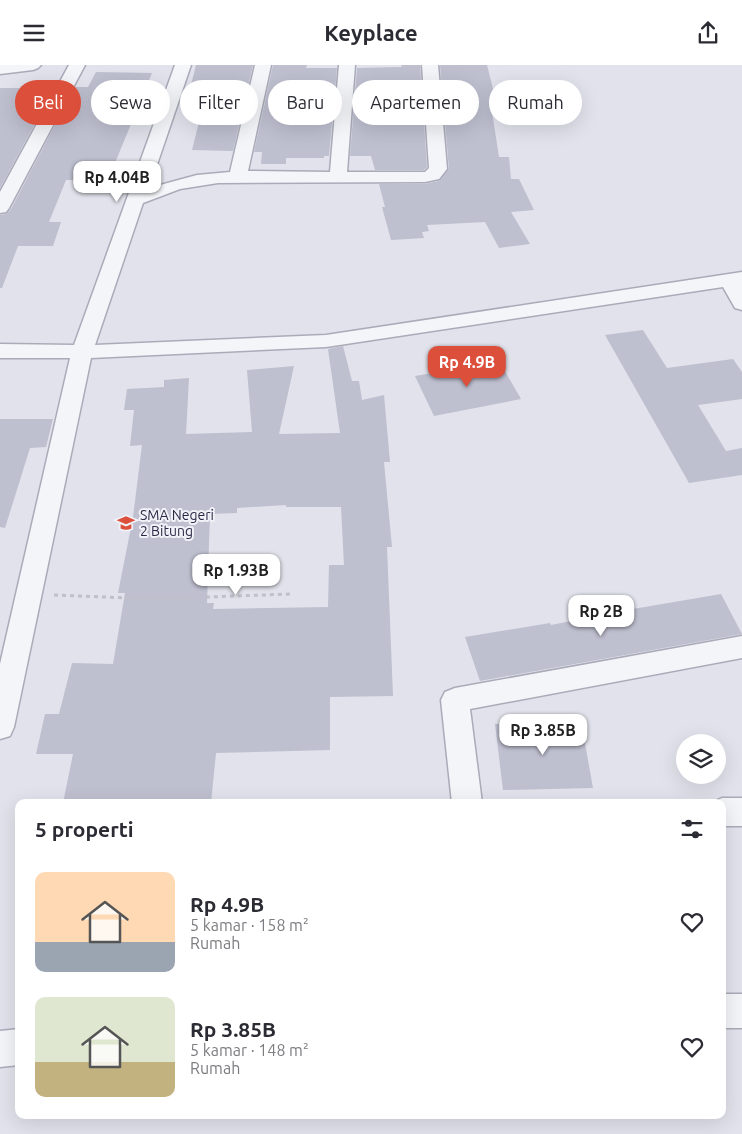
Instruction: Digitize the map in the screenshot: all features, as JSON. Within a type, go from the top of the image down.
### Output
[{"type":"street","points":[[0,69],[32,65]]},
{"type":"street","points":[[0,209],[77,65]]},
{"type":"street","points":[[0,726],[82,352],[183,65]]},
{"type":"street","points":[[238,176],[263,65]]},
{"type":"street","points":[[338,177],[347,65]]},
{"type":"street","points":[[136,200],[172,184],[194,179],[238,176],[425,177],[433,175],[438,169],[430,65]]},
{"type":"street","points":[[0,351],[82,352],[326,341],[736,279],[742,303]]},
{"type":"street","points":[[467,799],[455,700],[742,647]]},
{"type":"street","points":[[726,812],[742,812]]},
{"type":"street","points":[[726,1011],[742,1011]]},
{"type":"street","points":[[0,1049],[15,1047]]},
{"type":"path","points":[[29,595],[86,595],[153,599],[290,593]]},
{"type":"building","points":[[196,65],[253,65],[250,80],[192,80]]},
{"type":"building","points":[[273,65],[307,65],[306,68],[337,68],[336,80],[270,80]]},
{"type":"building","points":[[401,65],[420,65],[421,80],[356,80],[357,68],[402,67]]},
{"type":"building","points":[[440,65],[487,65],[491,80],[489,80],[489,125],[494,125],[499,157],[509,157],[511,179],[519,179],[534,210],[511,212],[530,244],[499,248],[485,222],[427,225],[429,231],[422,232],[424,238],[391,240],[382,207],[385,207],[379,184],[425,184],[439,181],[449,169],[445,125],[479,125],[479,80],[441,80]]},
{"type":"building","points":[[96,72],[152,73],[149,80],[92,80]]},
{"type":"building","points":[[91,81],[91,125],[131,125],[108,180],[66,180],[49,222],[61,222],[53,246],[18,246],[2,288],[0,288],[0,215],[6,214],[11,209],[55,125],[81,125],[81,87],[88,87]]},
{"type":"building","points":[[0,88],[15,88],[15,125],[34,125],[0,188]]},
{"type":"building","points":[[268,88],[268,125],[332,125],[329,156],[324,156],[324,158],[286,158],[286,164],[261,164],[262,152],[254,152]]},
{"type":"building","points":[[198,125],[239,125],[233,151],[192,150]]},
{"type":"building","points":[[352,125],[424,125],[427,167],[424,170],[375,170],[371,156],[350,156]]},
{"type":"building","points":[[643,330],[667,368],[733,359],[742,372],[742,399],[698,405],[726,451],[742,448],[742,475],[689,483],[605,335]]},
{"type":"building","points":[[343,346],[352,381],[359,381],[362,400],[384,395],[390,462],[384,462],[392,547],[387,547],[393,696],[330,697],[330,750],[216,753],[211,799],[64,799],[73,754],[36,754],[45,714],[59,714],[72,663],[113,664],[125,593],[118,593],[133,517],[142,445],[130,446],[134,410],[124,410],[127,389],[164,387],[164,380],[189,378],[186,434],[252,432],[247,370],[294,366],[279,434],[340,433],[328,349]],"holes":[[[286,505],[286,507],[341,507],[344,565],[329,565],[328,607],[213,609],[214,603],[207,603],[210,514],[237,513],[237,508]]]},
{"type":"building","points":[[499,361],[521,399],[434,416],[415,376]]},
{"type":"building","points":[[0,419],[53,419],[46,447],[30,448],[5,528],[0,527]]},
{"type":"building","points":[[721,594],[742,634],[480,681],[465,637],[550,623],[551,625]]},
{"type":"building","points":[[581,721],[593,788],[503,790],[495,724]]},
{"type":"place","name":"SMA Negeri 2 Bitung","points":[[126,523]]}]
